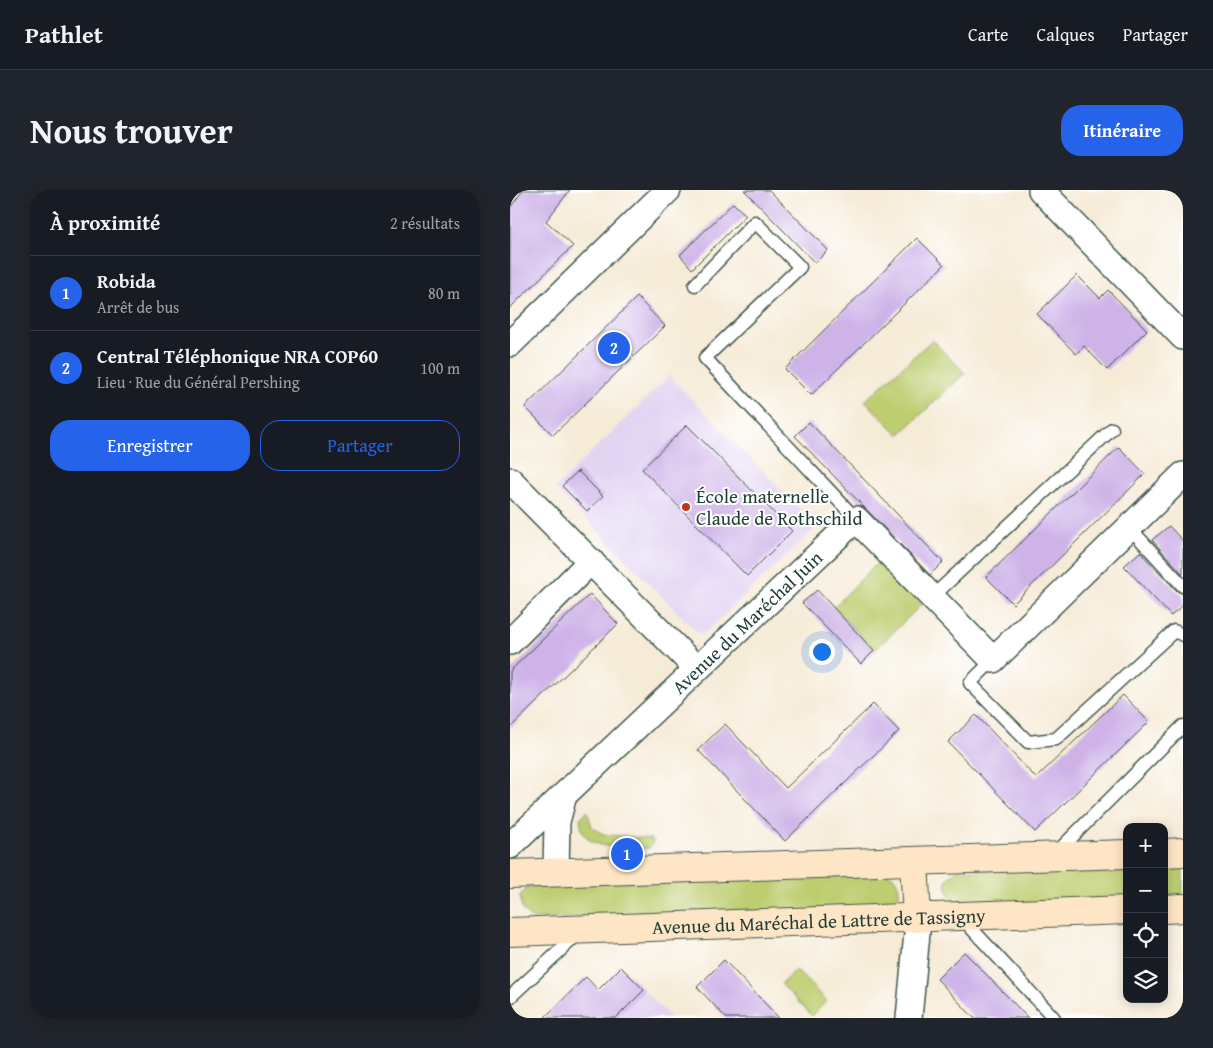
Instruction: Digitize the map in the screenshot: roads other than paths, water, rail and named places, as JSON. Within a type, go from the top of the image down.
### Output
[{"type":"street","points":[[510,344],[668,190]]},
{"type":"street","points":[[1041,190],[1183,337]]},
{"type":"street","points":[[856,518],[993,660],[1183,475]]},
{"type":"street","points":[[510,480],[697,669]]},
{"type":"street","name":"Avenue du Maréchal Juin","points":[[510,846],[856,518]]},
{"type":"street","points":[[510,642],[590,562]]},
{"type":"street","points":[[556,872],[557,822],[564,795]]},
{"type":"street","points":[[1168,853],[1183,852]]},
{"type":"street","points":[[510,874],[1123,854]]},
{"type":"street","points":[[909,1018],[917,934],[914,861]]},
{"type":"street","points":[[1168,909],[1183,908]]},
{"type":"street","name":"Avenue du Maréchal de Lattre de Tassigny","points":[[510,932],[1123,910]]},
{"type":"lane","points":[[695,285],[755,222],[800,266],[705,358],[856,518]]},
{"type":"lane","points":[[932,597],[1112,429]]},
{"type":"lane","points":[[1129,527],[1183,586]]},
{"type":"lane","points":[[993,660],[970,684],[1028,742],[1056,739],[1174,631],[1183,635]]},
{"type":"lane","points":[[1052,856],[1183,726]]},
{"type":"lane","points":[[960,916],[1054,1018]]},
{"type":"lane","points":[[510,997],[582,930]]},
{"type":"place","name":"Central Téléphonique NRA COP60","points":[[614,348]]},
{"type":"place","name":"École maternelle Claude de Rothschild","points":[[686,507]]},
{"type":"place","name":"Robida","points":[[627,854]]}]
